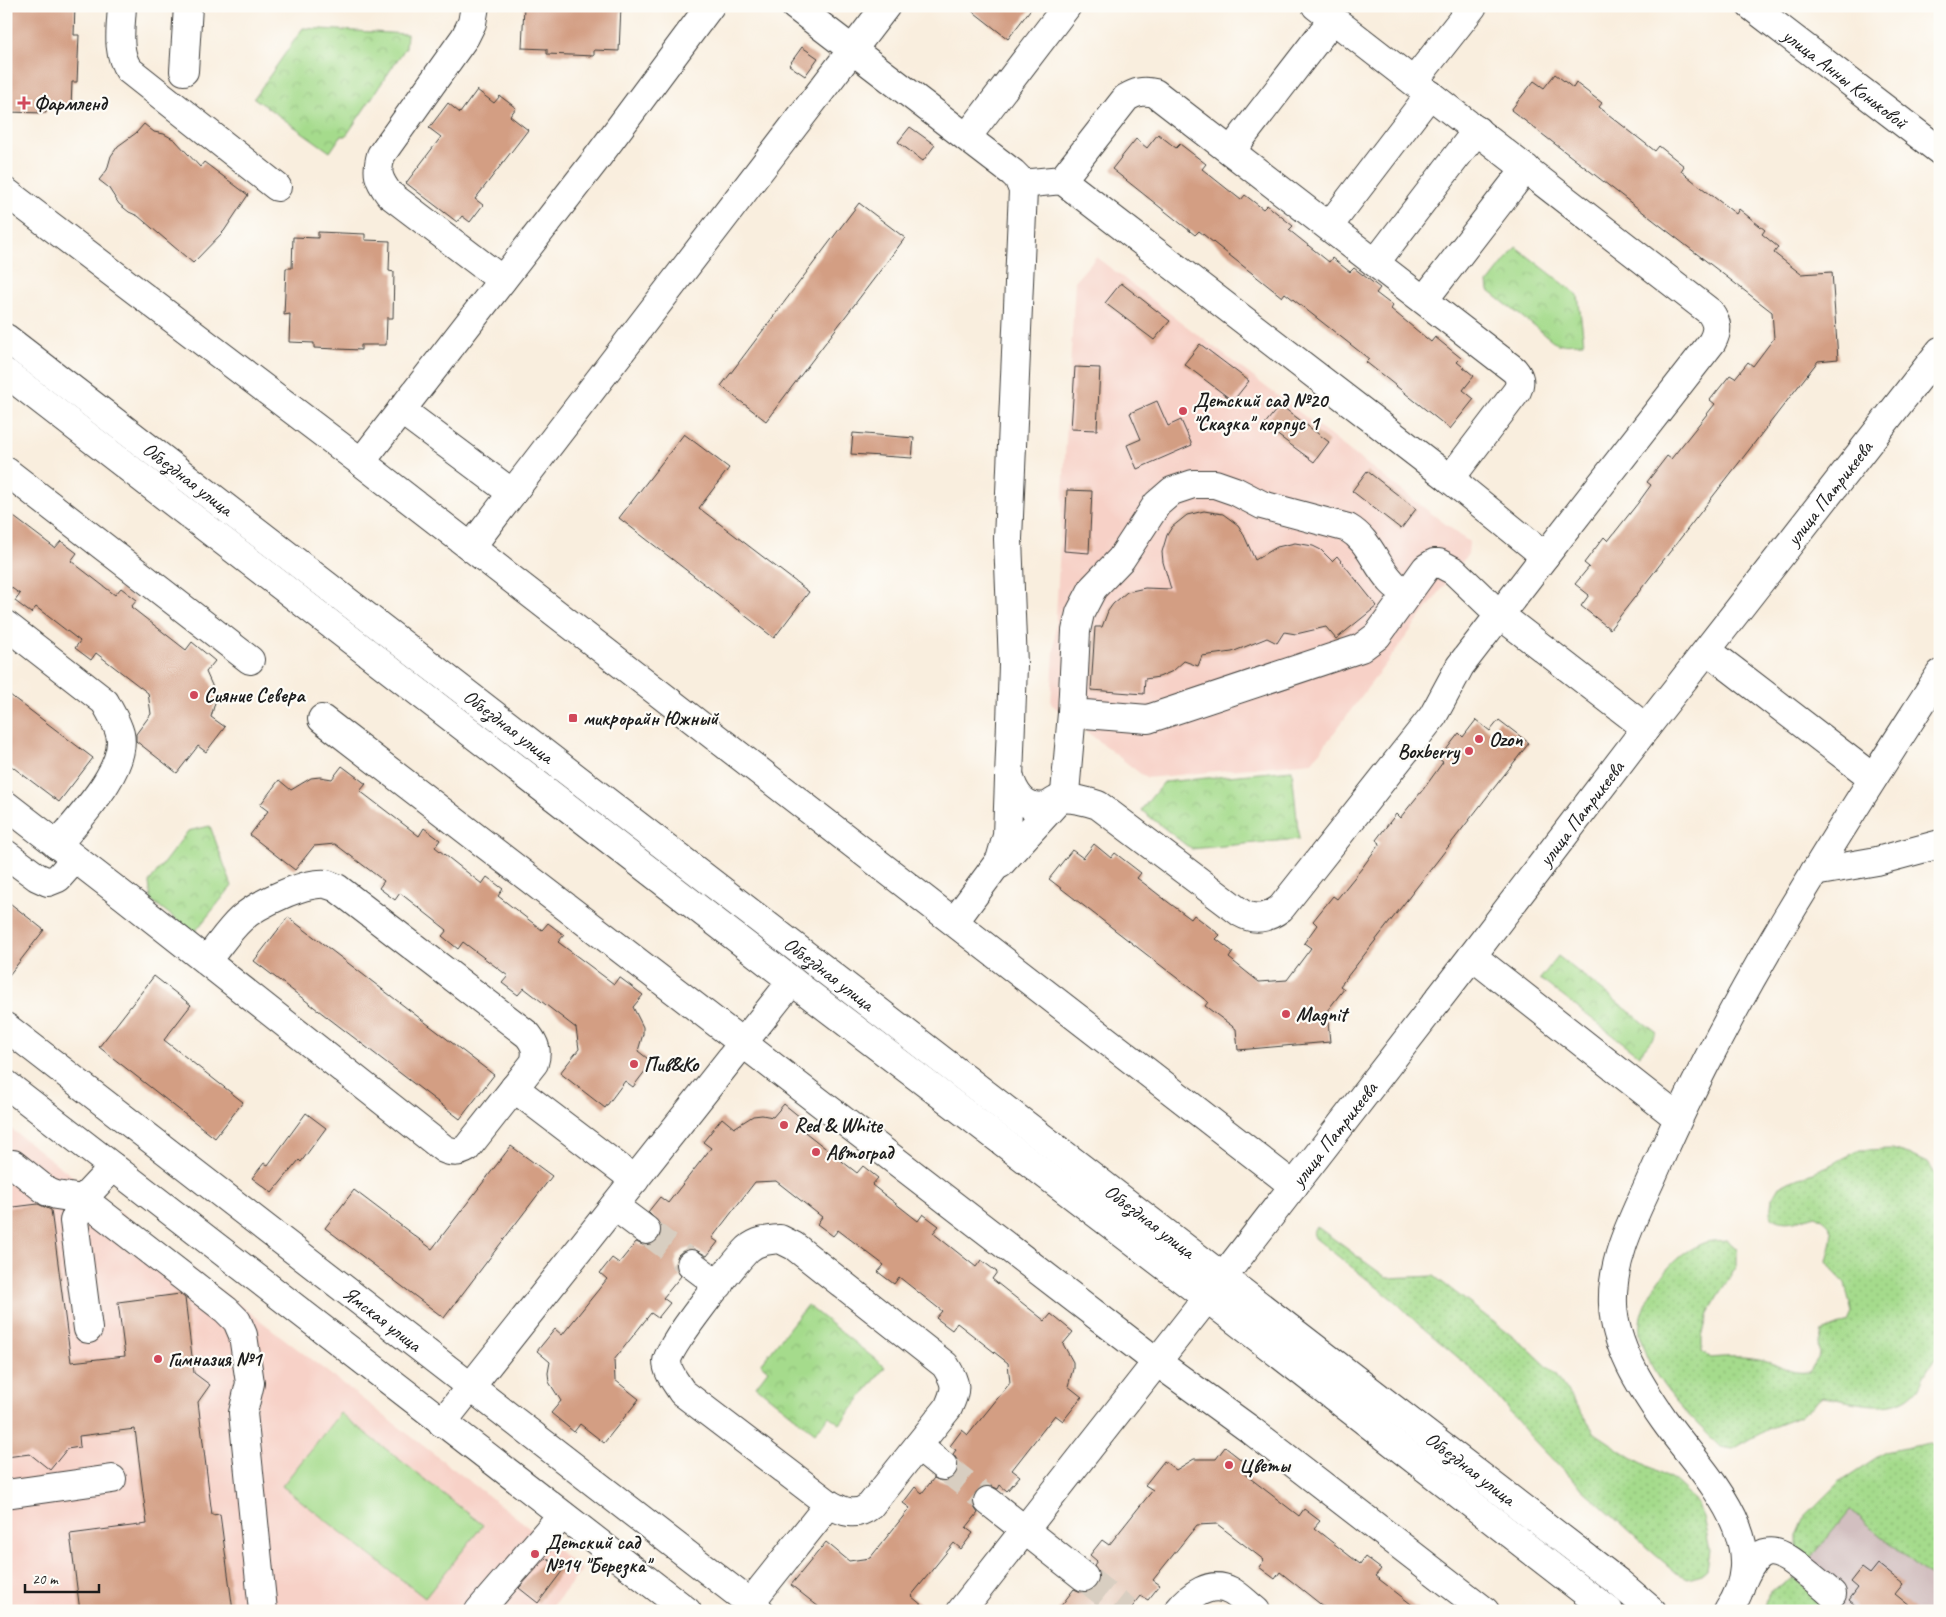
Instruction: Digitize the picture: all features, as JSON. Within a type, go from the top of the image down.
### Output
[{"type":"street","points":[[122,6],[121,56],[129,70],[277,187]]},
{"type":"street","points":[[184,71],[188,6]]},
{"type":"street","points":[[475,6],[472,22],[465,37],[381,155],[377,169],[380,181],[389,194],[502,280]]},
{"type":"street","points":[[361,462],[594,162],[710,6]]},
{"type":"street","points":[[795,6],[1013,173],[1022,184],[1024,200],[1008,539],[1013,665],[1006,842],[1000,860],[993,871],[955,921]]},
{"type":"street","points":[[471,547],[886,6]]},
{"type":"street","points":[[967,137],[1067,6]]},
{"type":"street","points":[[1329,226],[1422,88],[1473,6]]},
{"type":"street","name":"улица Анны Коньковой","points":[[1751,6],[1937,144]]},
{"type":"street","points":[[1009,775],[1015,793],[1026,804],[1039,807],[1052,804],[1060,799],[1086,801],[1098,805],[1248,917],[1256,918],[1274,914],[1281,908],[1433,716],[1460,666],[1712,342],[1717,333],[1716,320],[1710,312],[1324,13],[1231,151]]},
{"type":"street","points":[[1062,180],[1126,98],[1136,92],[1146,90],[1155,93],[1376,262],[1514,370],[1519,376],[1520,384],[1450,479]]},
{"type":"street","points":[[1376,262],[1477,130]]},
{"type":"street","points":[[1424,300],[1526,168]]},
{"type":"street","points":[[1022,184],[1062,180],[1450,479],[1545,556]]},
{"type":"street","points":[[6,192],[361,462],[955,921],[1294,1186]]},
{"type":"street","name":"Объездная улица","points":[[6,338],[1611,1576],[1652,1611]]},
{"type":"street","name":"улица Патрикеева","points":[[962,1611],[1294,1186],[1646,728],[1708,651],[1940,351]]},
{"type":"street","name":"Объездная улица","points":[[6,373],[792,981],[1207,1298],[1609,1611]]},
{"type":"street","points":[[401,410],[512,493]]},
{"type":"street","points":[[6,472],[250,660]]},
{"type":"street","points":[[993,871],[1065,793],[1072,713],[1076,631],[1080,613],[1093,588],[1121,559],[1157,504],[1172,491],[1193,484],[1215,484],[1235,491],[1262,505],[1348,528],[1357,533],[1390,580],[1407,594]]},
{"type":"street","points":[[1072,713],[1148,719],[1361,648],[1377,636],[1426,568],[1434,563],[1439,563],[1454,571],[1500,615],[1646,728]]},
{"type":"street","points":[[6,625],[105,702],[120,735],[120,758],[112,776],[66,852],[58,878],[48,882],[37,877],[6,854]]},
{"type":"street","points":[[1708,651],[1873,778]]},
{"type":"street","points":[[1743,1580],[1744,1560],[1742,1541],[1731,1512],[1717,1490],[1663,1419],[1639,1380],[1623,1348],[1616,1328],[1613,1305],[1614,1282],[1619,1258],[1678,1118],[1741,995],[1814,872],[1940,674]]},
{"type":"street","points":[[322,719],[1157,1362],[1252,1431],[1485,1611]]},
{"type":"street","points":[[6,805],[451,1153],[461,1152],[467,1148],[534,1063],[537,1054],[535,1043],[528,1035],[337,888],[326,884],[299,888],[254,908],[240,920],[206,961]]},
{"type":"street","points":[[1814,872],[1877,861],[1940,844]]},
{"type":"street","points":[[1472,956],[1678,1118]]},
{"type":"street","points":[[442,1423],[809,959]]},
{"type":"street","name":"Ямская улица","points":[[6,1027],[755,1607]]},
{"type":"street","points":[[6,1084],[687,1611]]},
{"type":"street","points":[[514,1088],[635,1180]]},
{"type":"street","points":[[6,1165],[13,1164],[48,1192],[83,1199],[226,1310],[237,1321],[243,1335],[250,1383],[243,1413],[263,1611]]},
{"type":"street","points":[[88,1329],[74,1220],[83,1199],[113,1167]]},
{"type":"street","points":[[614,1206],[646,1230]]},
{"type":"street","points":[[780,1239],[794,1246],[945,1365],[954,1379],[955,1392],[948,1408],[870,1506],[863,1511],[852,1513],[841,1511],[829,1504],[682,1392],[670,1375],[667,1360],[674,1345],[719,1285],[748,1248],[763,1240],[780,1239]]},
{"type":"street","points":[[691,1264],[719,1285]]},
{"type":"street","points":[[918,1446],[944,1466]]},
{"type":"street","points":[[6,1494],[112,1479]]},
{"type":"street","points":[[988,1501],[1084,1577]]},
{"type":"street","points":[[755,1607],[829,1504]]},
{"type":"street","points":[[479,1611],[562,1515]]},
{"type":"street","points":[[1728,1611],[1740,1590],[1748,1568],[1766,1552],[1776,1552],[1786,1556],[1832,1594]]},
{"type":"street","points":[[1178,1611],[1189,1598],[1201,1590],[1217,1587],[1232,1591],[1256,1611]]},
{"type":"shaded area","name":"Детский сад №20 \"Сказка\" корпус 1","points":[[1096,257],[1469,542],[1468,554],[1312,762],[1146,778],[1051,704],[1075,281]]},
{"type":"shaded area","name":"Гимназия №1","points":[[6,1125],[529,1527],[582,1570],[549,1611],[6,1611]]},
{"type":"shaded area","points":[[1850,1510],[1940,1586],[1940,1611],[1834,1611],[1794,1578]]},
{"type":"green space","points":[[303,28],[407,34],[406,47],[346,136],[341,136],[330,152],[254,98]]},
{"type":"green space","points":[[1516,247],[1578,295],[1584,343],[1557,344],[1489,291],[1488,283]]},
{"type":"green space","points":[[1292,770],[1299,839],[1191,849],[1141,810],[1164,782]]},
{"type":"green space","points":[[210,826],[232,886],[194,933],[151,900],[149,882],[188,831]]},
{"type":"green space","points":[[1558,956],[1657,1033],[1639,1055],[1540,979]]},
{"type":"green space","points":[[1892,1149],[1909,1154],[1928,1163],[1940,1181],[1940,1352],[1918,1388],[1908,1397],[1897,1402],[1885,1405],[1872,1405],[1822,1397],[1799,1417],[1770,1428],[1733,1449],[1721,1447],[1684,1410],[1651,1366],[1640,1334],[1640,1320],[1644,1306],[1651,1293],[1667,1269],[1688,1250],[1707,1242],[1727,1240],[1737,1249],[1737,1266],[1708,1313],[1702,1338],[1702,1351],[1711,1358],[1761,1359],[1791,1371],[1809,1372],[1820,1355],[1819,1343],[1822,1332],[1848,1322],[1852,1313],[1845,1283],[1827,1261],[1832,1240],[1829,1224],[1816,1215],[1786,1222],[1775,1219],[1770,1215],[1772,1198],[1779,1186],[1828,1166],[1860,1150]]},
{"type":"green space","points":[[1316,1226],[1387,1278],[1434,1276],[1530,1350],[1555,1374],[1595,1433],[1631,1457],[1674,1480],[1698,1505],[1703,1517],[1710,1550],[1707,1569],[1701,1574],[1687,1578],[1678,1574],[1652,1552],[1570,1478],[1467,1365],[1416,1322],[1397,1303],[1315,1238],[1313,1232]]},
{"type":"green space","points":[[807,1305],[885,1367],[840,1424],[829,1416],[815,1433],[756,1386],[768,1370],[761,1364]]},
{"type":"green space","points":[[340,1413],[483,1525],[425,1598],[282,1486]]},
{"type":"green space","points":[[1929,1443],[1940,1447],[1940,1586],[1850,1510],[1807,1563],[1797,1550],[1797,1535],[1805,1516],[1839,1482],[1885,1452]]},
{"type":"green space","points":[[1794,1578],[1834,1611],[1765,1611],[1770,1591]]},
{"type":"building","points":[[6,6],[75,6],[74,35],[79,35],[77,82],[72,82],[71,109],[46,108],[46,113],[6,112]]},
{"type":"building","points":[[524,6],[621,6],[619,51],[594,50],[594,56],[547,54],[547,49],[522,48]]},
{"type":"building","points":[[966,6],[1033,6],[1008,39]]},
{"type":"building","points":[[802,47],[818,58],[805,76],[789,65]]},
{"type":"building","points":[[1555,74],[1573,88],[1576,83],[1602,103],[1599,107],[1655,151],[1659,146],[1684,166],[1681,171],[1697,184],[1736,214],[1739,209],[1765,230],[1762,234],[1778,247],[1774,253],[1801,274],[1832,272],[1838,359],[1818,361],[1610,629],[1581,606],[1589,595],[1575,584],[1589,567],[1584,563],[1604,537],[1608,541],[1651,485],[1647,482],[1667,456],[1671,459],[1715,404],[1710,400],[1730,375],[1735,378],[1748,362],[1753,366],[1774,338],[1772,312],[1511,110],[1534,81],[1544,88]]},
{"type":"building","points":[[477,90],[494,103],[500,96],[516,108],[510,116],[528,130],[475,199],[483,205],[470,222],[462,216],[457,222],[406,183],[441,137],[429,128],[448,103],[460,113]]},
{"type":"building","points":[[144,124],[154,132],[164,134],[175,140],[200,167],[204,162],[248,195],[224,231],[193,263],[138,216],[119,204],[108,187],[99,180],[107,170],[111,156],[118,146],[136,133]]},
{"type":"building","points":[[910,127],[935,145],[923,161],[898,142]]},
{"type":"building","points":[[1158,134],[1176,148],[1180,144],[1206,164],[1202,169],[1241,200],[1245,195],[1263,209],[1267,205],[1293,226],[1289,230],[1329,262],[1332,258],[1350,272],[1354,268],[1380,288],[1376,293],[1393,306],[1391,309],[1431,342],[1435,337],[1461,358],[1457,362],[1474,376],[1463,390],[1474,399],[1450,429],[1366,362],[1369,359],[1285,293],[1282,297],[1199,231],[1195,235],[1112,169],[1136,139],[1147,148]]},
{"type":"building","points":[[859,203],[905,238],[766,421],[721,386]]},
{"type":"building","points":[[318,232],[365,234],[365,240],[390,241],[389,271],[394,272],[393,318],[387,318],[386,345],[361,345],[361,350],[314,348],[314,343],[289,342],[290,314],[284,315],[286,268],[292,268],[293,237],[318,238]]},
{"type":"building","points":[[1121,283],[1170,321],[1154,340],[1105,303]]},
{"type":"building","points":[[1200,344],[1249,381],[1233,401],[1184,364]]},
{"type":"building","points":[[1075,367],[1100,368],[1097,430],[1071,429]]},
{"type":"building","points":[[1157,401],[1168,426],[1181,420],[1192,445],[1137,469],[1127,445],[1141,439],[1130,413]]},
{"type":"building","points":[[1280,405],[1329,442],[1314,462],[1264,425]]},
{"type":"building","points":[[853,433],[914,438],[912,458],[851,454]]},
{"type":"building","points":[[684,434],[729,468],[699,508],[809,592],[774,638],[619,518]]},
{"type":"building","points":[[1367,471],[1416,509],[1401,529],[1352,491]]},
{"type":"building","points":[[1067,490],[1092,491],[1089,553],[1064,551]]},
{"type":"building","points":[[6,511],[55,548],[61,541],[77,553],[71,561],[115,595],[121,588],[137,600],[131,607],[186,650],[192,642],[215,661],[206,672],[216,699],[211,717],[225,727],[206,752],[198,746],[177,773],[136,741],[136,734],[151,714],[148,693],[96,653],[91,660],[75,648],[80,641],[36,607],[31,613],[15,601],[20,594],[6,584]]},
{"type":"building","points":[[1204,511],[1223,514],[1238,525],[1255,560],[1277,547],[1295,543],[1313,546],[1321,550],[1332,561],[1337,556],[1377,606],[1336,639],[1326,627],[1296,634],[1284,632],[1277,643],[1267,638],[1232,652],[1202,656],[1198,666],[1184,661],[1173,671],[1159,677],[1145,679],[1144,694],[1091,690],[1095,627],[1102,627],[1113,604],[1127,592],[1145,588],[1171,589],[1162,552],[1167,535],[1172,527],[1187,515]]},
{"type":"building","points":[[6,692],[93,758],[59,802],[6,762]]},
{"type":"building","points":[[1476,720],[1490,731],[1499,720],[1529,743],[1340,986],[1344,989],[1327,1011],[1330,1042],[1238,1050],[1236,1029],[1205,1006],[1208,1002],[1049,879],[1072,850],[1083,858],[1094,844],[1111,858],[1115,853],[1141,873],[1137,878],[1191,919],[1194,915],[1220,935],[1216,939],[1233,952],[1229,958],[1259,982],[1287,980],[1311,948],[1304,943],[1317,925],[1313,921],[1333,896],[1337,899],[1362,868],[1380,843],[1376,840],[1396,814],[1400,818],[1425,787],[1443,762],[1439,759],[1459,733],[1463,737]]},
{"type":"building","points":[[342,766],[366,784],[360,791],[419,836],[424,828],[440,840],[435,847],[482,884],[487,877],[503,889],[498,896],[542,930],[548,923],[564,935],[558,942],[614,984],[619,977],[643,995],[633,1007],[643,1027],[638,1051],[652,1062],[633,1087],[625,1081],[605,1108],[560,1073],[579,1049],[576,1028],[524,988],[518,995],[502,983],[508,976],[463,942],[458,949],[442,936],[447,930],[400,893],[395,900],[379,888],[384,881],[335,844],[314,846],[295,870],[250,835],[268,811],[260,805],[279,780],[291,790],[311,778],[332,779]]},
{"type":"building","points":[[6,900],[44,930],[6,979]]},
{"type":"building","points":[[288,917],[494,1075],[460,1119],[254,961]]},
{"type":"building","points":[[154,976],[191,1005],[164,1040],[243,1102],[215,1138],[99,1047]]},
{"type":"building","points":[[784,1104],[806,1122],[801,1129],[857,1173],[863,1166],[878,1178],[872,1185],[918,1221],[923,1214],[939,1226],[933,1233],[976,1267],[981,1260],[997,1272],[992,1279],[1045,1321],[1051,1314],[1073,1332],[1063,1344],[1073,1362],[1068,1386],[1082,1397],[1063,1421],[1055,1415],[1012,1470],[1020,1476],[1007,1491],[1000,1485],[998,1489],[991,1486],[983,1486],[976,1492],[973,1498],[973,1506],[978,1513],[966,1528],[973,1533],[961,1549],[954,1543],[911,1596],[929,1611],[824,1611],[791,1585],[826,1542],[849,1561],[870,1558],[910,1508],[903,1503],[915,1487],[922,1493],[934,1478],[948,1481],[955,1476],[958,1461],[953,1454],[956,1450],[950,1446],[962,1430],[968,1435],[1010,1383],[1008,1363],[957,1323],[952,1330],[936,1318],[942,1311],[899,1277],[894,1284],[878,1272],[884,1265],[838,1230],[833,1236],[817,1224],[822,1217],[776,1181],[755,1182],[712,1238],[718,1242],[707,1256],[692,1248],[684,1250],[678,1255],[675,1263],[677,1271],[681,1276],[663,1298],[670,1303],[658,1318],[651,1313],[614,1360],[615,1380],[639,1399],[604,1443],[580,1424],[574,1432],[551,1413],[561,1401],[549,1382],[550,1362],[537,1351],[555,1329],[562,1335],[607,1279],[600,1273],[612,1258],[619,1263],[636,1242],[645,1246],[653,1244],[658,1240],[661,1232],[660,1224],[648,1212],[660,1197],[668,1203],[711,1148],[703,1142],[722,1118],[734,1128],[753,1116],[773,1117]]},
{"type":"building","points":[[306,1113],[326,1128],[301,1162],[299,1160],[272,1193],[252,1178],[264,1163],[268,1165]]},
{"type":"building","points":[[511,1146],[552,1176],[444,1318],[325,1228],[354,1190],[432,1249]]},
{"type":"building","points":[[38,1204],[51,1210],[71,1362],[125,1356],[118,1302],[180,1294],[185,1298],[194,1373],[210,1385],[198,1402],[212,1515],[220,1514],[233,1611],[80,1611],[70,1534],[147,1524],[135,1429],[79,1436],[80,1447],[67,1449],[50,1470],[30,1454],[6,1457],[6,1208]]},
{"type":"building","points":[[1225,1447],[1248,1465],[1242,1472],[1299,1516],[1304,1509],[1320,1521],[1314,1528],[1360,1564],[1365,1557],[1381,1569],[1375,1576],[1420,1611],[1329,1611],[1280,1572],[1275,1579],[1259,1567],[1264,1560],[1217,1524],[1197,1525],[1153,1580],[1160,1585],[1148,1600],[1141,1596],[1129,1611],[1057,1611],[1074,1589],[1081,1592],[1089,1592],[1096,1586],[1099,1580],[1099,1572],[1094,1565],[1097,1561],[1090,1555],[1102,1540],[1109,1545],[1153,1490],[1145,1485],[1164,1461],[1176,1470],[1194,1459],[1216,1459]]},
{"type":"building","points":[[546,1558],[563,1570],[538,1603],[519,1588]]},
{"type":"building","points":[[1878,1564],[1903,1584],[1895,1594],[1916,1611],[1862,1611],[1849,1600],[1858,1588],[1851,1582],[1862,1568],[1870,1574]]},
{"type":"tunnel","points":[[646,1230],[691,1264]]},
{"type":"tunnel","points":[[943,1466],[988,1501]]},
{"type":"tunnel","points":[[1084,1577],[1127,1611]]},
{"type":"place","name":"Фармленд","points":[[24,103]]},
{"type":"place","name":"Детский сад №20 \"Сказка\" корпус 1","points":[[1183,411]]},
{"type":"place","name":"Сияние Севера","points":[[194,695]]},
{"type":"place","name":"микрорайн Южный","points":[[573,718]]},
{"type":"place","name":"Ozon","points":[[1479,739]]},
{"type":"place","name":"Boxberry","points":[[1469,751]]},
{"type":"place","name":"Magnit","points":[[1286,1014]]},
{"type":"place","name":"Пив&Ко","points":[[634,1064]]},
{"type":"place","name":"Red & White","points":[[784,1125]]},
{"type":"place","name":"Автоград","points":[[816,1152]]},
{"type":"place","name":"Гимназия №1","points":[[158,1359]]},
{"type":"place","name":"Цветы","points":[[1229,1465]]},
{"type":"place","name":"Детский сад №14 \"Березка\"","points":[[535,1554]]}]
